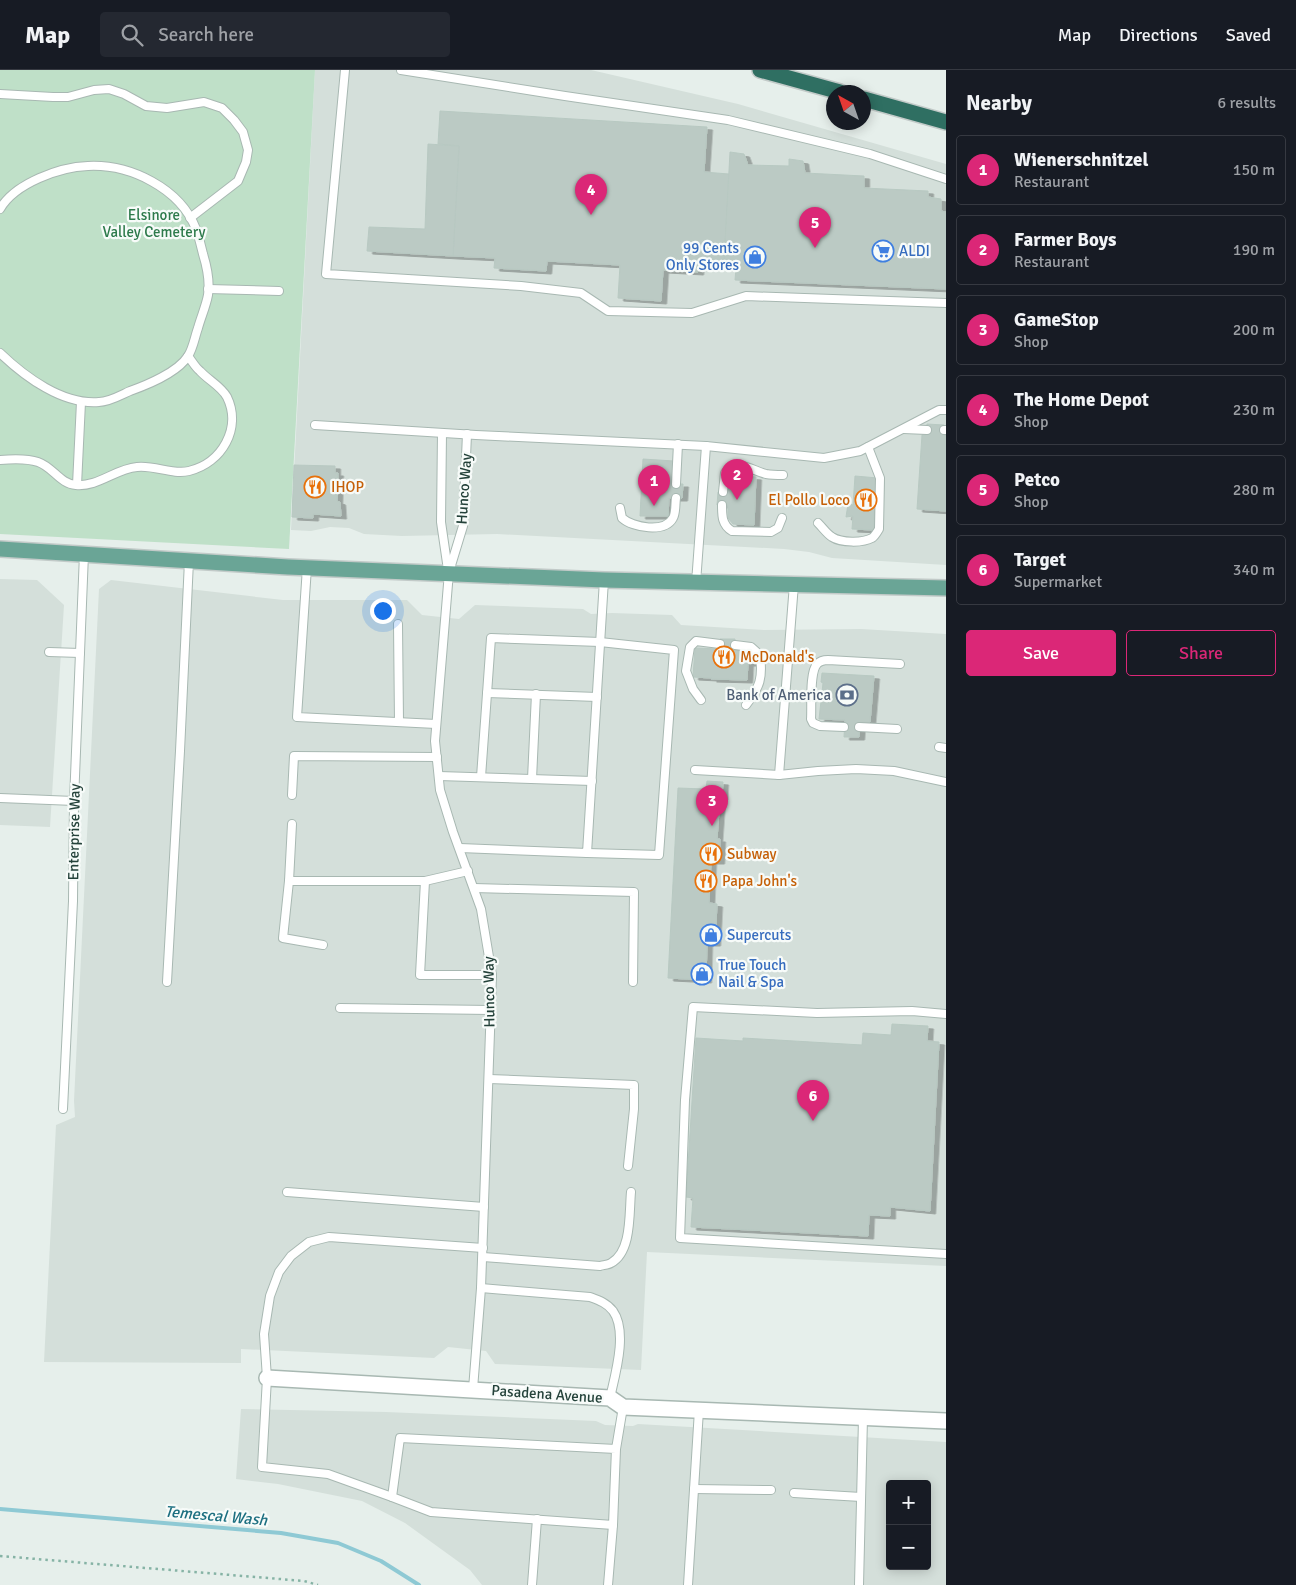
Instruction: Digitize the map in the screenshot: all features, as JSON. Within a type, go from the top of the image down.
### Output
[{"type":"highway","points":[[760,70],[826,88]]},
{"type":"highway","points":[[871,101],[946,122]]},
{"type":"main road","points":[[0,549],[288,567],[696,583],[946,588]]},
{"type":"street","name":"Pasadena Avenue","points":[[267,1378],[610,1398],[623,1407],[946,1421]]},
{"type":"lane","points":[[345,70],[326,274],[520,286],[581,293],[608,311],[692,313],[746,296],[946,303]]},
{"type":"lane","points":[[401,70],[728,120],[870,154],[946,179]]},
{"type":"lane","points":[[0,94],[53,97],[109,89],[124,94],[146,106],[166,108],[204,102],[222,108],[243,132],[248,150],[246,162],[238,181],[190,218]]},
{"type":"lane","points":[[0,353],[28,378],[55,392],[81,402],[101,402],[151,383],[172,371],[188,356],[204,310],[208,288],[207,268],[196,228],[190,218],[179,203],[159,186],[138,174],[100,165],[74,166],[49,173],[31,182],[1,204]]},
{"type":"lane","points":[[208,288],[279,291]]},
{"type":"lane","points":[[0,460],[13,459],[38,462],[67,484],[77,486],[89,485],[135,467],[148,466],[175,472],[190,471],[209,462],[229,440],[232,431],[231,415],[227,397],[200,371],[188,356]]},
{"type":"lane","points":[[77,486],[81,402]]},
{"type":"lane","points":[[315,424],[442,433],[678,444],[824,458],[860,451],[939,410],[946,410]]},
{"type":"lane","points":[[902,428],[927,430]]},
{"type":"lane","name":"Hunco Way","points":[[442,433],[441,522],[449,572]]},
{"type":"lane","name":"Hunco Way","points":[[468,434],[463,526],[449,572],[435,741],[440,790],[481,909],[492,975],[482,1288],[474,1389]]},
{"type":"lane","points":[[676,484],[678,444]]},
{"type":"lane","points":[[696,583],[706,446]]},
{"type":"lane","points":[[818,523],[833,538],[839,540],[863,541],[872,538],[876,534],[879,529],[881,488],[878,472],[868,447]]},
{"type":"lane","points":[[723,492],[725,473],[732,467],[747,466],[766,474],[783,475]]},
{"type":"lane","points":[[620,508],[622,518],[635,526],[662,527],[673,519],[676,498]]},
{"type":"lane","points":[[722,505],[723,521],[732,531],[771,532],[778,528],[782,518]]},
{"type":"lane","name":"Enterprise Way","points":[[63,1109],[73,901],[74,802],[84,554]]},
{"type":"lane","points":[[168,982],[188,560]]},
{"type":"lane","points":[[307,567],[297,718],[436,724]]},
{"type":"lane","points":[[587,853],[604,580]]},
{"type":"lane","points":[[779,775],[794,584]]},
{"type":"lane","points":[[398,624],[399,722]]},
{"type":"lane","points":[[460,848],[659,855],[674,650],[600,642],[490,638],[481,777]]},
{"type":"lane","points":[[701,700],[693,689],[686,671],[690,647],[696,641],[720,644]]},
{"type":"lane","points":[[735,645],[751,647],[760,654],[762,670],[757,691],[746,705]]},
{"type":"lane","points":[[49,652],[80,653]]},
{"type":"lane","points":[[844,727],[820,726],[813,723],[811,719],[813,674],[816,665],[821,661],[828,660],[900,664]]},
{"type":"lane","points":[[487,693],[597,696]]},
{"type":"lane","points":[[532,779],[536,694]]},
{"type":"lane","points":[[859,728],[897,729]]},
{"type":"lane","points":[[292,795],[294,756],[437,757]]},
{"type":"lane","points":[[696,770],[779,775],[856,769],[894,771],[946,782]]},
{"type":"lane","points":[[439,776],[592,781]]},
{"type":"lane","points":[[0,798],[74,802]]},
{"type":"lane","points":[[292,824],[283,938],[322,945]]},
{"type":"lane","points":[[289,881],[425,881],[468,871]]},
{"type":"lane","points":[[425,881],[420,975],[492,975]]},
{"type":"lane","points":[[474,888],[634,892],[633,982]]},
{"type":"lane","points":[[340,1008],[491,1010]]},
{"type":"lane","points":[[946,1014],[912,1011],[816,1013],[693,1008],[685,1100],[680,1238],[946,1254]]},
{"type":"lane","points":[[488,1079],[634,1086],[634,1109],[628,1166]]},
{"type":"lane","points":[[287,1192],[484,1207]]},
{"type":"lane","points":[[482,1257],[600,1266],[611,1264],[621,1255],[626,1245],[632,1192]]},
{"type":"lane","points":[[483,1248],[329,1237],[309,1242],[291,1256],[278,1272],[270,1296],[264,1334],[267,1378],[262,1467],[328,1474],[392,1496],[431,1512],[613,1525]]},
{"type":"lane","points":[[482,1288],[590,1297],[602,1301],[613,1311],[618,1324],[620,1353],[610,1398]]},
{"type":"lane","points":[[608,1585],[616,1449],[623,1407]]},
{"type":"lane","points":[[688,1585],[700,1410]]},
{"type":"lane","points":[[858,1585],[863,1418]]},
{"type":"lane","points":[[392,1496],[400,1438],[616,1449]]},
{"type":"lane","points":[[694,1489],[771,1490]]},
{"type":"lane","points":[[794,1493],[861,1497]]},
{"type":"lane","points":[[532,1585],[538,1519]]},
{"type":"path","points":[[0,1556],[304,1581],[318,1585]]},
{"type":"shaded area","points":[[315,70],[591,70],[738,104],[946,164],[946,565],[832,558],[809,552],[784,549],[497,534],[402,536],[364,534],[349,528],[330,527],[311,531],[291,530]]},
{"type":"shaded area","points":[[0,579],[37,580],[64,605],[50,827],[0,825]]},
{"type":"shaded area","points":[[111,580],[283,600],[407,600],[422,615],[459,619],[475,605],[583,609],[591,614],[672,615],[681,625],[764,630],[861,629],[946,634],[946,1266],[647,1252],[641,1370],[495,1364],[486,1351],[448,1347],[434,1358],[241,1349],[241,1363],[44,1362],[56,1125],[75,1117],[74,1101],[99,589]]},
{"type":"shaded area","points":[[241,1409],[386,1412],[596,1421],[605,1425],[633,1426],[638,1424],[946,1442],[946,1585],[482,1585],[470,1570],[405,1523],[362,1501],[278,1484],[236,1479]]},
{"type":"green space","name":"Elsinore Valley Cemetery","points":[[0,70],[315,70],[289,549],[0,534]]},
{"type":"building","points":[[440,111],[707,127],[704,172],[729,174],[724,262],[699,260],[698,272],[663,270],[661,301],[618,298],[620,265],[547,261],[546,271],[494,268],[495,258],[453,256],[459,146],[438,144]]},
{"type":"building","points":[[428,144],[459,146],[453,256],[367,251],[369,227],[425,229]]},
{"type":"building","points":[[730,152],[744,154],[748,165],[789,166],[789,159],[803,161],[805,173],[864,176],[864,188],[928,191],[928,197],[941,199],[941,211],[946,212],[946,289],[735,280],[736,268],[725,268],[724,262]]},
{"type":"building","points":[[927,424],[944,425],[944,436],[946,436],[946,511],[917,509],[922,435],[926,435]]},
{"type":"building","points":[[643,459],[674,461],[674,484],[683,484],[682,498],[669,498],[668,516],[640,516]]},
{"type":"building","name":"IHOP","points":[[294,465],[335,466],[335,473],[338,473],[337,501],[340,502],[341,516],[313,514],[313,518],[292,517]]},
{"type":"building","points":[[729,475],[756,477],[754,525],[733,524],[728,518],[728,505],[717,505],[718,492],[728,492]]},
{"type":"building","name":"El Pollo Loco","points":[[855,476],[878,478],[877,507],[874,507],[874,530],[852,529],[853,516],[846,517],[848,504],[853,505]]},
{"type":"building","name":"McDonald's","points":[[720,639],[735,639],[735,651],[755,651],[754,663],[748,663],[747,680],[693,677],[695,648],[719,649]]},
{"type":"building","name":"Bank of America","points":[[822,673],[874,676],[870,722],[860,722],[859,737],[844,737],[845,720],[819,719],[823,683],[821,682]]},
{"type":"building","points":[[707,781],[723,782],[717,839],[720,839],[719,861],[711,861],[709,903],[717,904],[715,943],[707,943],[706,980],[668,978],[678,788],[706,789]]},
{"type":"building","points":[[892,1024],[928,1026],[927,1041],[939,1042],[930,1211],[890,1207],[890,1216],[869,1215],[868,1236],[691,1227],[693,1198],[686,1197],[696,1038],[743,1041],[743,1038],[862,1045],[863,1033],[891,1035]]},
{"type":"waterway","name":"Temescal Wash","points":[[0,1509],[281,1533],[338,1543],[381,1561],[419,1585]]},
{"type":"place","name":"The Home Depot","points":[[591,215]]},
{"type":"place","name":"Petco","points":[[815,248]]},
{"type":"place","name":"ALDI","points":[[883,251]]},
{"type":"place","name":"99 Cents Only Stores","points":[[755,257]]},
{"type":"place","name":"IHOP","points":[[315,487]]},
{"type":"place","name":"Farmer Boys","points":[[737,500]]},
{"type":"place","name":"El Pollo Loco","points":[[866,500]]},
{"type":"place","name":"Wienerschnitzel","points":[[654,506]]},
{"type":"place","name":"McDonald's","points":[[724,657]]},
{"type":"place","name":"Bank of America","points":[[847,695]]},
{"type":"place","name":"GameStop","points":[[712,826]]},
{"type":"place","name":"Subway","points":[[711,854]]},
{"type":"place","name":"Papa John's","points":[[706,881]]},
{"type":"place","name":"Supercuts","points":[[711,935]]},
{"type":"place","name":"True Touch Nail & Spa","points":[[702,974]]},
{"type":"place","name":"Target","points":[[813,1121]]}]
